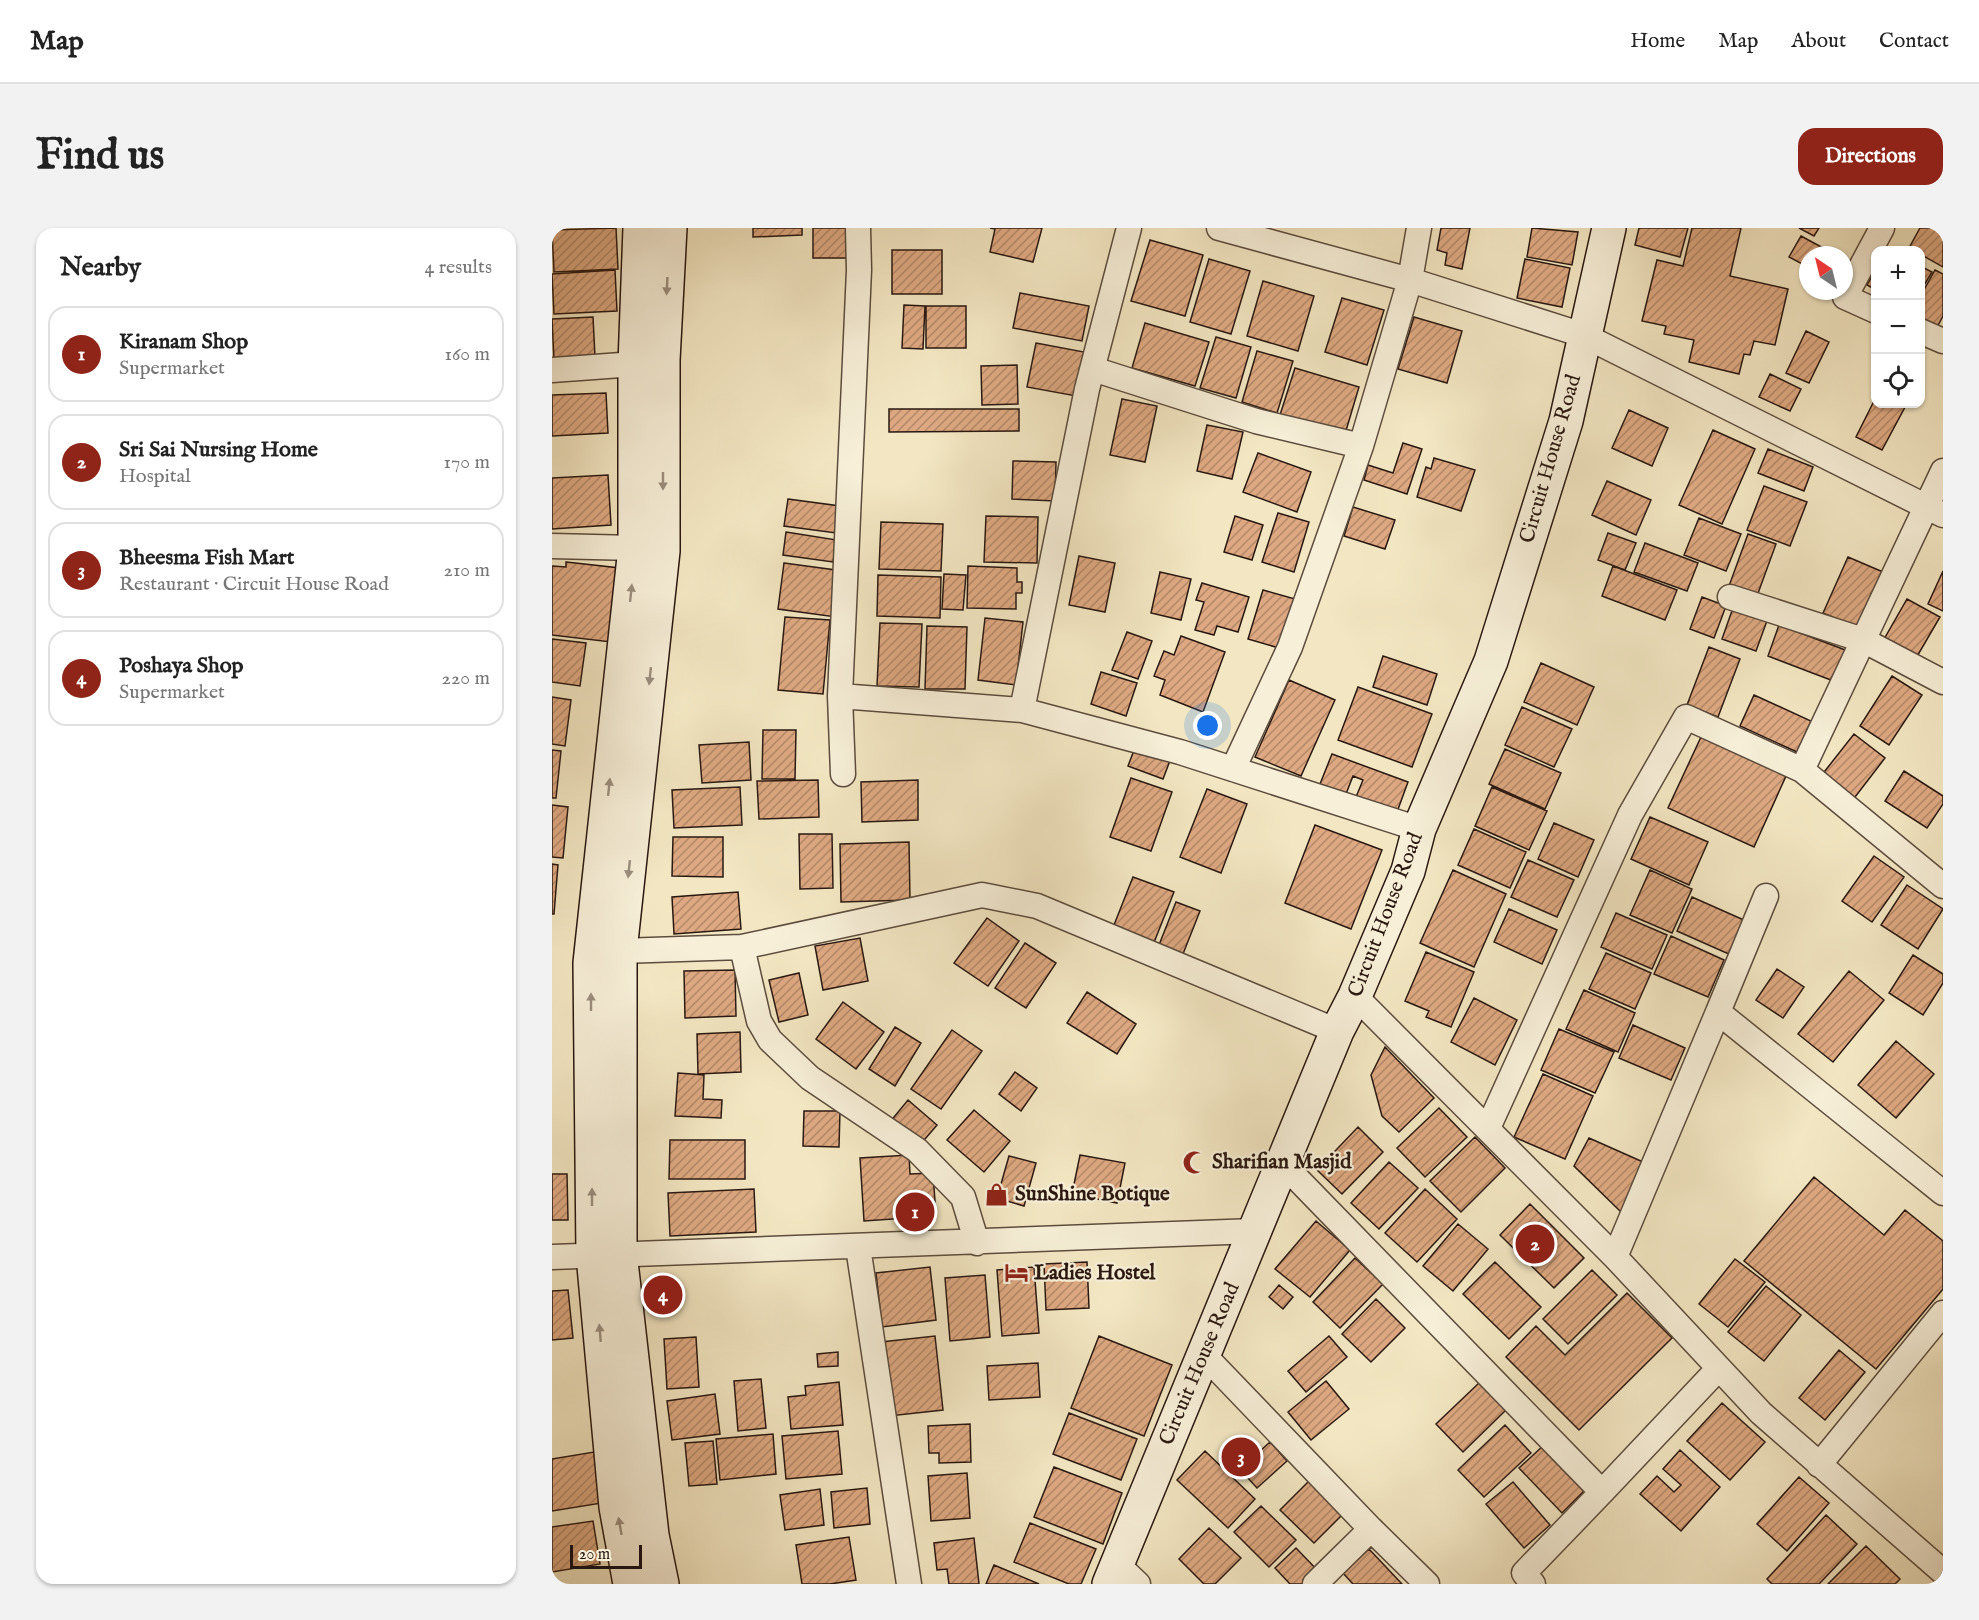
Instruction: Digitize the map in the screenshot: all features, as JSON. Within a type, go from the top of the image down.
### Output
[{"type":"street","points":[[630,1584],[616,1507],[607,1254],[590,963],[635,548],[635,364],[640,228]]},
{"type":"street","points":[[662,1584],[652,1535],[607,1254],[621,951],[663,551],[663,360],[670,228]]},
{"type":"street","points":[[843,774],[840,696],[859,270],[858,228]]},
{"type":"street","points":[[1022,710],[1093,369],[1129,228]]},
{"type":"street","points":[[1219,228],[1410,280],[1583,334],[1934,511]]},
{"type":"street","points":[[1233,769],[1290,647],[1361,446],[1410,280],[1419,228]]},
{"type":"street","name":"Circuit House Road","points":[[1121,1577],[1204,1355],[1337,1032],[1355,996],[1408,871],[1419,829],[1491,661],[1566,422],[1583,334],[1609,228]]},
{"type":"street","points":[[1871,309],[1845,297],[1882,228]]},
{"type":"street","points":[[1925,333],[1943,341]]},
{"type":"street","points":[[552,370],[635,364]]},
{"type":"street","points":[[1093,369],[1256,421],[1361,446]]},
{"type":"street","points":[[1802,770],[1863,640],[1934,511],[1943,471]]},
{"type":"street","points":[[552,546],[635,548]]},
{"type":"street","points":[[1730,597],[1863,640],[1943,682]]},
{"type":"street","points":[[840,696],[1022,710],[1233,769],[1419,829]]},
{"type":"street","points":[[1488,1128],[1630,815],[1686,717],[1802,770],[1943,886]]},
{"type":"street","points":[[621,951],[742,947],[982,895],[1037,906],[1337,1032]]},
{"type":"street","points":[[1615,1257],[1767,896]]},
{"type":"street","points":[[742,947],[759,1021],[770,1040],[810,1078],[917,1150],[963,1197],[977,1243]]},
{"type":"street","points":[[1355,996],[1615,1257],[1761,1413],[1943,1572]]},
{"type":"street","points":[[1718,1012],[1943,1193]]},
{"type":"street","points":[[1282,1163],[1602,1492]]},
{"type":"street","points":[[552,1257],[1255,1231]]},
{"type":"street","points":[[858,1247],[909,1584]]},
{"type":"street","points":[[1819,1464],[1943,1313]]},
{"type":"street","points":[[1204,1355],[1427,1584]]},
{"type":"street","points":[[1533,1584],[1524,1574],[1719,1368]]},
{"type":"street","points":[[1315,1584],[1371,1529]]},
{"type":"building","points":[[616,228],[618,269],[554,272],[552,230]]},
{"type":"building","points":[[753,228],[802,228],[802,235],[753,237]]},
{"type":"building","points":[[813,228],[852,228],[851,258],[813,258]]},
{"type":"building","points":[[990,228],[1042,228],[1033,262],[990,252],[995,229]]},
{"type":"building","points":[[1441,228],[1470,228],[1462,269],[1445,265],[1447,253],[1437,250]]},
{"type":"building","points":[[1532,228],[1578,232],[1572,265],[1527,257]]},
{"type":"building","points":[[1639,228],[1688,228],[1680,257],[1635,245]]},
{"type":"building","points":[[1692,228],[1741,228],[1730,276],[1788,289],[1775,345],[1754,341],[1750,355],[1744,354],[1739,374],[1689,362],[1694,340],[1664,334],[1666,326],[1642,321],[1657,260],[1683,266]]},
{"type":"building","points":[[1799,228],[1819,228],[1814,236]]},
{"type":"building","points":[[1920,228],[1943,228],[1943,267],[1925,257],[1925,246],[1910,246]]},
{"type":"building","points":[[1801,236],[1819,246],[1799,246],[1799,262],[1789,257]]},
{"type":"building","points":[[1150,240],[1203,255],[1185,316],[1131,301]]},
{"type":"building","points":[[892,250],[942,250],[942,294],[892,294]]},
{"type":"building","points":[[1209,259],[1250,271],[1231,334],[1190,322]]},
{"type":"building","points":[[1525,259],[1570,268],[1562,307],[1517,298]]},
{"type":"building","points":[[1925,268],[1932,272],[1925,284]]},
{"type":"building","points":[[615,270],[617,311],[554,314],[552,274]]},
{"type":"building","points":[[1935,270],[1943,274],[1943,316],[1936,329],[1925,323],[1925,288]]},
{"type":"building","points":[[1263,281],[1314,296],[1298,351],[1247,336]]},
{"type":"building","points":[[1020,293],[1089,306],[1082,341],[1013,328]]},
{"type":"building","points":[[1342,298],[1384,310],[1367,365],[1325,352]]},
{"type":"building","points":[[904,305],[925,306],[923,349],[902,348]]},
{"type":"building","points":[[926,306],[966,306],[966,348],[926,348]]},
{"type":"building","points":[[593,317],[595,357],[554,360],[552,319]]},
{"type":"building","points":[[1414,317],[1462,331],[1447,383],[1398,369]]},
{"type":"building","points":[[1145,323],[1209,342],[1195,386],[1132,368]]},
{"type":"building","points":[[1806,331],[1829,342],[1809,383],[1786,373]]},
{"type":"building","points":[[1216,337],[1251,347],[1236,398],[1200,388]]},
{"type":"building","points":[[1036,343],[1084,352],[1076,396],[1027,387]]},
{"type":"building","points":[[1257,351],[1293,361],[1277,413],[1242,402]]},
{"type":"building","points":[[1017,365],[1018,404],[982,405],[981,366]]},
{"type":"building","points":[[1295,368],[1359,387],[1345,434],[1280,415]]},
{"type":"building","points":[[1770,374],[1801,389],[1790,411],[1759,397]]},
{"type":"building","points":[[606,393],[608,433],[552,436],[552,395]]},
{"type":"building","points":[[1122,399],[1157,406],[1145,462],[1110,455]]},
{"type":"building","points":[[1871,407],[1904,408],[1882,450],[1856,437]]},
{"type":"building","points":[[889,409],[1019,409],[1019,431],[889,432]]},
{"type":"building","points":[[1629,410],[1668,428],[1652,466],[1612,448]]},
{"type":"building","points":[[1207,425],[1243,432],[1232,479],[1197,471]]},
{"type":"building","points":[[1713,430],[1755,449],[1722,524],[1679,505]]},
{"type":"building","points":[[1403,443],[1422,449],[1407,494],[1364,480],[1368,465],[1393,473]]},
{"type":"building","points":[[1768,449],[1813,467],[1804,491],[1758,473]]},
{"type":"building","points":[[1258,453],[1311,472],[1297,512],[1243,492]]},
{"type":"building","points":[[1434,458],[1475,470],[1461,511],[1417,497],[1426,467],[1431,469]]},
{"type":"building","points":[[1013,461],[1056,462],[1055,501],[1012,499]]},
{"type":"building","points":[[608,475],[611,525],[552,529],[552,478]]},
{"type":"building","points":[[1607,481],[1651,500],[1636,535],[1592,515]]},
{"type":"building","points":[[1764,486],[1807,502],[1790,546],[1747,530]]},
{"type":"building","points":[[788,499],[840,506],[836,533],[784,526]]},
{"type":"building","points":[[1353,507],[1395,520],[1385,549],[1344,536]]},
{"type":"building","points":[[1278,513],[1309,522],[1294,572],[1262,562]]},
{"type":"building","points":[[986,516],[1038,517],[1037,563],[984,562]]},
{"type":"building","points":[[1235,516],[1263,525],[1252,560],[1224,552]]},
{"type":"building","points":[[1699,518],[1741,534],[1726,571],[1684,555]]},
{"type":"building","points":[[881,522],[943,524],[941,571],[879,569]]},
{"type":"building","points":[[786,532],[837,540],[833,562],[783,555]]},
{"type":"building","points":[[1608,533],[1636,543],[1625,570],[1598,560]]},
{"type":"building","points":[[1748,534],[1776,544],[1757,596],[1729,586]]},
{"type":"building","points":[[1645,543],[1698,563],[1687,591],[1634,572]]},
{"type":"building","points":[[1079,556],[1115,563],[1105,612],[1069,605]]},
{"type":"building","points":[[1848,557],[1883,572],[1858,628],[1823,613]]},
{"type":"building","points":[[566,562],[620,568],[611,642],[552,635],[552,566],[566,567]]},
{"type":"building","points":[[784,563],[843,571],[836,617],[778,609]]},
{"type":"building","points":[[968,566],[1017,568],[1017,582],[1022,582],[1022,593],[1016,593],[1016,609],[967,608]]},
{"type":"building","points":[[1613,566],[1677,590],[1665,620],[1602,596]]},
{"type":"building","points":[[1943,571],[1943,611],[1928,604]]},
{"type":"building","points":[[1160,572],[1191,579],[1181,620],[1151,613]]},
{"type":"building","points":[[944,574],[966,575],[963,610],[942,609]]},
{"type":"building","points":[[878,575],[941,577],[940,618],[877,616]]},
{"type":"building","points":[[1202,583],[1249,597],[1238,632],[1217,626],[1214,635],[1195,630],[1204,602],[1196,600]]},
{"type":"building","points":[[1263,590],[1295,599],[1279,648],[1248,639]]},
{"type":"building","points":[[1702,597],[1726,606],[1714,638],[1690,629]]},
{"type":"building","points":[[1907,599],[1940,617],[1915,660],[1883,641]]},
{"type":"building","points":[[1734,605],[1768,618],[1756,651],[1722,639]]},
{"type":"building","points":[[785,617],[830,620],[823,694],[778,690]]},
{"type":"building","points":[[985,618],[1023,622],[1016,685],[978,680]]},
{"type":"building","points":[[880,623],[922,624],[919,687],[877,686]]},
{"type":"building","points":[[1779,625],[1848,651],[1836,682],[1768,656]]},
{"type":"building","points":[[927,626],[967,627],[965,689],[925,689]]},
{"type":"building","points":[[1127,632],[1152,641],[1138,679],[1112,670]]},
{"type":"building","points":[[1181,636],[1225,652],[1203,712],[1160,695],[1165,680],[1154,676],[1164,651],[1174,655]]},
{"type":"building","points":[[552,639],[586,643],[580,686],[552,682]]},
{"type":"building","points":[[1709,647],[1740,659],[1718,717],[1687,705]]},
{"type":"building","points":[[1383,656],[1437,674],[1427,705],[1373,687]]},
{"type":"building","points":[[1541,663],[1594,687],[1577,725],[1524,702]]},
{"type":"building","points":[[1101,672],[1137,683],[1126,716],[1091,704]]},
{"type":"building","points":[[1892,676],[1922,695],[1889,745],[1860,726]]},
{"type":"building","points":[[1289,680],[1335,700],[1301,776],[1255,757]]},
{"type":"building","points":[[1358,687],[1432,714],[1412,767],[1338,740]]},
{"type":"building","points":[[1754,695],[1811,721],[1797,752],[1740,726]]},
{"type":"building","points":[[552,697],[571,700],[565,746],[552,744]]},
{"type":"building","points":[[1522,707],[1572,729],[1554,767],[1505,745]]},
{"type":"building","points":[[763,730],[796,730],[795,779],[762,779]]},
{"type":"building","points":[[1854,734],[1885,758],[1852,801],[1821,776]]},
{"type":"building","points":[[1701,737],[1786,776],[1754,847],[1668,808]]},
{"type":"building","points":[[749,742],[751,780],[702,783],[699,745]]},
{"type":"building","points":[[1136,745],[1171,758],[1163,779],[1128,766]]},
{"type":"building","points":[[1505,749],[1561,773],[1545,809],[1489,784]]},
{"type":"building","points":[[552,750],[561,751],[556,798],[552,798]]},
{"type":"building","points":[[1332,754],[1408,782],[1397,812],[1356,797],[1363,780],[1353,776],[1346,794],[1320,784]]},
{"type":"building","points":[[1904,771],[1943,796],[1943,804],[1927,828],[1885,801]]},
{"type":"building","points":[[1131,778],[1172,792],[1151,851],[1110,837]]},
{"type":"building","points":[[818,780],[819,817],[759,819],[757,781]]},
{"type":"building","points":[[918,780],[918,820],[862,822],[861,782]]},
{"type":"building","points":[[740,787],[742,825],[674,828],[672,790]]},
{"type":"building","points":[[1492,787],[1547,811],[1529,850],[1475,826]]},
{"type":"building","points":[[1207,789],[1247,804],[1221,873],[1180,857]]},
{"type":"building","points":[[552,805],[568,807],[563,858],[552,857]]},
{"type":"building","points":[[1650,817],[1708,842],[1689,885],[1631,859]]},
{"type":"building","points":[[1554,823],[1594,840],[1578,877],[1538,859]]},
{"type":"building","points":[[1315,825],[1382,850],[1351,929],[1285,903]]},
{"type":"building","points":[[1474,829],[1526,852],[1510,888],[1458,865]]},
{"type":"building","points":[[799,834],[832,834],[833,888],[800,889]]},
{"type":"building","points":[[673,837],[723,837],[723,877],[672,876]]},
{"type":"building","points":[[909,842],[910,900],[841,902],[840,844]]},
{"type":"building","points":[[1874,856],[1904,877],[1872,922],[1842,901]]},
{"type":"building","points":[[1528,860],[1574,880],[1557,917],[1511,897]]},
{"type":"building","points":[[552,864],[558,865],[554,914],[552,914]]},
{"type":"building","points":[[1453,870],[1506,894],[1474,967],[1420,943]]},
{"type":"building","points":[[1650,870],[1692,889],[1672,933],[1630,915]]},
{"type":"building","points":[[1133,877],[1174,892],[1153,945],[1112,930]]},
{"type":"building","points":[[1907,885],[1943,909],[1918,949],[1881,925]]},
{"type":"building","points":[[738,892],[741,929],[674,934],[672,897]]},
{"type":"building","points":[[1692,897],[1746,921],[1731,955],[1677,931]]},
{"type":"building","points":[[1176,902],[1200,911],[1181,959],[1157,950]]},
{"type":"building","points":[[1509,909],[1557,930],[1542,964],[1494,942]]},
{"type":"building","points":[[1616,913],[1667,935],[1652,969],[1601,947]]},
{"type":"building","points":[[987,918],[1019,941],[988,986],[954,963]]},
{"type":"building","points":[[1671,936],[1724,960],[1708,997],[1654,974]]},
{"type":"building","points":[[860,938],[868,981],[823,990],[815,946]]},
{"type":"building","points":[[1025,943],[1056,963],[1026,1008],[995,988]]},
{"type":"building","points":[[1426,952],[1474,972],[1451,1027],[1426,1017],[1429,1011],[1405,1001]]},
{"type":"building","points":[[1606,953],[1651,973],[1635,1009],[1589,989]]},
{"type":"building","points":[[1913,955],[1943,974],[1943,983],[1923,1015],[1889,993]]},
{"type":"building","points":[[1777,969],[1804,987],[1783,1018],[1756,1000]]},
{"type":"building","points":[[735,970],[736,1016],[685,1018],[684,971]]},
{"type":"building","points":[[1849,971],[1884,1000],[1833,1062],[1798,1034]]},
{"type":"building","points":[[799,973],[808,1015],[779,1022],[769,980]]},
{"type":"building","points":[[1584,990],[1635,1013],[1618,1052],[1566,1029]]},
{"type":"building","points":[[1087,992],[1136,1024],[1117,1054],[1067,1023]]},
{"type":"building","points":[[1474,998],[1517,1020],[1495,1065],[1451,1042]]},
{"type":"building","points":[[843,1002],[884,1032],[856,1069],[816,1039]]},
{"type":"building","points":[[1633,1025],[1685,1048],[1671,1080],[1619,1058]]},
{"type":"building","points":[[895,1027],[921,1043],[895,1086],[869,1069]]},
{"type":"building","points":[[1559,1029],[1614,1052],[1595,1093],[1541,1070]]},
{"type":"building","points":[[952,1030],[982,1051],[941,1109],[911,1089]]},
{"type":"building","points":[[740,1032],[741,1072],[698,1074],[697,1034]]},
{"type":"building","points":[[1896,1041],[1934,1074],[1896,1118],[1858,1085]]},
{"type":"building","points":[[1385,1047],[1434,1098],[1399,1132],[1382,1116],[1371,1075]]},
{"type":"building","points":[[1015,1072],[1037,1088],[1021,1111],[999,1094]]},
{"type":"building","points":[[678,1073],[704,1075],[703,1099],[722,1100],[721,1118],[675,1116]]},
{"type":"building","points":[[1543,1074],[1593,1096],[1565,1159],[1514,1137]]},
{"type":"building","points":[[908,1100],[937,1125],[919,1146],[890,1122]]},
{"type":"building","points":[[1439,1108],[1467,1137],[1425,1177],[1397,1148]]},
{"type":"building","points":[[974,1110],[1010,1141],[984,1172],[947,1140]]},
{"type":"building","points":[[804,1111],[840,1111],[839,1147],[803,1146]]},
{"type":"building","points":[[1358,1127],[1383,1152],[1342,1194],[1317,1170]]},
{"type":"building","points":[[1475,1137],[1505,1168],[1461,1212],[1430,1181]]},
{"type":"building","points":[[1589,1138],[1643,1162],[1621,1212],[1574,1166]]},
{"type":"building","points":[[670,1140],[745,1140],[745,1179],[669,1179]]},
{"type":"building","points":[[909,1155],[910,1174],[933,1173],[936,1216],[864,1221],[860,1158]]},
{"type":"building","points":[[1080,1155],[1125,1163],[1117,1203],[1072,1194]]},
{"type":"building","points":[[1009,1156],[1036,1163],[1024,1206],[997,1198]]},
{"type":"building","points":[[1389,1162],[1418,1188],[1379,1229],[1351,1203]]},
{"type":"building","points":[[552,1174],[567,1174],[568,1220],[552,1220]]},
{"type":"building","points":[[1814,1177],[1884,1235],[1905,1210],[1943,1241],[1943,1289],[1876,1369],[1744,1261]]},
{"type":"building","points":[[754,1189],[756,1232],[670,1236],[668,1193]]},
{"type":"building","points":[[1425,1189],[1457,1219],[1417,1262],[1385,1233]]},
{"type":"building","points":[[1530,1204],[1584,1258],[1554,1288],[1500,1235]]},
{"type":"building","points":[[1316,1221],[1350,1250],[1310,1297],[1275,1269]]},
{"type":"building","points":[[1458,1224],[1488,1249],[1453,1291],[1423,1266]]},
{"type":"building","points":[[1355,1258],[1383,1284],[1340,1328],[1313,1302]]},
{"type":"building","points":[[1735,1259],[1765,1282],[1728,1327],[1699,1304]]},
{"type":"building","points":[[1087,1262],[1089,1308],[1046,1310],[1044,1264]]},
{"type":"building","points":[[1495,1262],[1541,1307],[1509,1339],[1463,1294]]},
{"type":"building","points":[[930,1267],[936,1320],[882,1327],[876,1273]]},
{"type":"building","points":[[1034,1267],[1039,1333],[1002,1336],[997,1270]]},
{"type":"building","points":[[1592,1270],[1617,1295],[1568,1344],[1543,1319]]},
{"type":"building","points":[[985,1275],[990,1337],[950,1341],[945,1278]]},
{"type":"building","points":[[1279,1285],[1293,1297],[1283,1309],[1269,1297]]},
{"type":"building","points":[[1766,1286],[1801,1315],[1764,1361],[1728,1332]]},
{"type":"building","points":[[568,1290],[573,1338],[552,1340],[552,1291]]},
{"type":"building","points":[[1627,1293],[1672,1338],[1579,1430],[1506,1357],[1536,1326],[1565,1355]]},
{"type":"building","points":[[1376,1299],[1405,1328],[1371,1362],[1342,1334]]},
{"type":"building","points":[[935,1336],[943,1410],[889,1416],[881,1342]]},
{"type":"building","points":[[1099,1336],[1172,1365],[1144,1436],[1071,1408]]},
{"type":"building","points":[[1329,1336],[1347,1357],[1306,1392],[1288,1371]]},
{"type":"building","points":[[696,1337],[699,1387],[667,1389],[664,1339]]},
{"type":"building","points":[[1839,1350],[1865,1372],[1825,1420],[1799,1398]]},
{"type":"building","points":[[838,1352],[838,1366],[818,1367],[817,1354]]},
{"type":"building","points":[[1038,1363],[1040,1397],[989,1400],[987,1366]]},
{"type":"building","points":[[761,1379],[766,1428],[738,1431],[734,1381]]},
{"type":"building","points":[[1326,1381],[1349,1409],[1311,1440],[1288,1412]]},
{"type":"building","points":[[839,1382],[843,1425],[791,1429],[788,1397],[806,1395],[805,1386]]},
{"type":"building","points":[[1480,1382],[1506,1410],[1463,1452],[1436,1424]]},
{"type":"building","points":[[715,1394],[720,1434],[672,1440],[667,1401]]},
{"type":"building","points":[[1722,1403],[1765,1442],[1730,1480],[1687,1441]]},
{"type":"building","points":[[1069,1413],[1137,1439],[1121,1480],[1053,1454]]},
{"type":"building","points":[[970,1424],[971,1462],[939,1463],[939,1453],[929,1453],[928,1426]]},
{"type":"building","points":[[1505,1425],[1531,1453],[1484,1497],[1458,1470]]},
{"type":"building","points":[[838,1431],[842,1474],[786,1479],[782,1436]]},
{"type":"building","points":[[773,1434],[776,1474],[720,1480],[716,1439]]},
{"type":"building","points":[[713,1441],[717,1484],[689,1486],[685,1443]]},
{"type":"building","points":[[1270,1442],[1287,1461],[1257,1488],[1227,1455],[1237,1446],[1250,1460]]},
{"type":"building","points":[[1544,1445],[1586,1489],[1562,1513],[1519,1468]]},
{"type":"building","points":[[1680,1450],[1720,1487],[1681,1531],[1640,1494],[1657,1476],[1674,1492],[1681,1485],[1663,1469]]},
{"type":"building","points":[[1205,1451],[1255,1499],[1228,1528],[1177,1480]]},
{"type":"building","points":[[594,1452],[602,1503],[552,1511],[552,1459]]},
{"type":"building","points":[[1054,1467],[1122,1493],[1103,1544],[1034,1517]]},
{"type":"building","points":[[967,1473],[970,1518],[931,1521],[928,1476]]},
{"type":"building","points":[[1799,1477],[1829,1503],[1787,1551],[1757,1524]]},
{"type":"building","points":[[1309,1481],[1343,1514],[1314,1543],[1280,1510]]},
{"type":"building","points":[[1513,1482],[1550,1525],[1524,1548],[1486,1504]]},
{"type":"building","points":[[867,1488],[870,1524],[834,1528],[831,1492]]},
{"type":"building","points":[[820,1489],[824,1525],[785,1530],[780,1495]]},
{"type":"building","points":[[1261,1506],[1296,1540],[1269,1567],[1234,1532]]},
{"type":"building","points":[[1826,1515],[1857,1544],[1819,1584],[1772,1584],[1767,1579]]},
{"type":"building","points":[[593,1521],[600,1564],[552,1572],[552,1527]]},
{"type":"building","points":[[1030,1523],[1096,1549],[1081,1584],[1069,1584],[1014,1562]]},
{"type":"building","points":[[1209,1528],[1241,1558],[1215,1584],[1204,1584],[1179,1559]]},
{"type":"building","points":[[849,1537],[856,1580],[830,1584],[802,1584],[796,1545]]},
{"type":"building","points":[[974,1538],[979,1584],[949,1584],[947,1569],[937,1570],[934,1543]]},
{"type":"building","points":[[1866,1546],[1900,1579],[1895,1584],[1828,1584]]},
{"type":"building","points":[[1296,1548],[1320,1573],[1308,1584],[1290,1584],[1275,1568]]},
{"type":"building","points":[[1369,1549],[1402,1584],[1353,1584],[1343,1573]]},
{"type":"building","points":[[994,1565],[1039,1584],[986,1584]]},
{"type":"place","name":"Sharifian Masjid","points":[[1194,1162]]},
{"type":"place","name":"SunShine Botique","points":[[997,1194]]},
{"type":"place","name":"Kiranam Shop","points":[[915,1212]]},
{"type":"place","name":"Sri Sai Nursing Home","points":[[1535,1244]]},
{"type":"place","name":"Ladies Hostel","points":[[1016,1273]]},
{"type":"place","name":"Poshaya Shop","points":[[663,1295]]},
{"type":"place","name":"Bheesma Fish Mart","points":[[1241,1457]]}]
